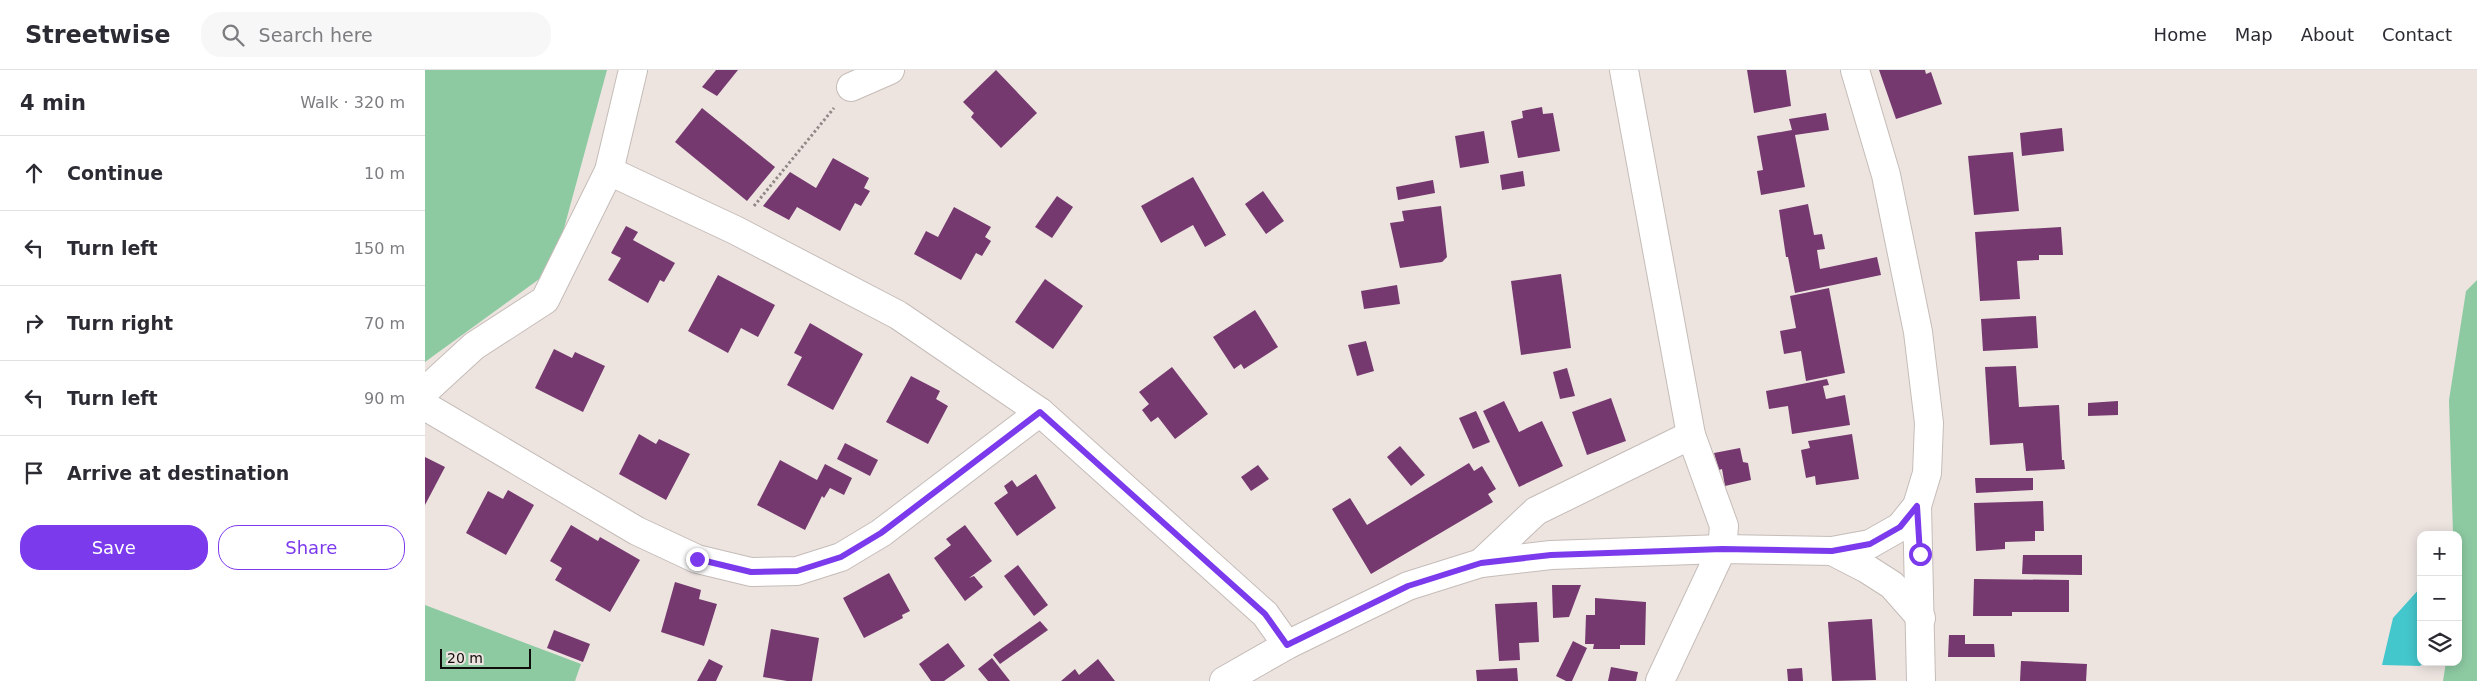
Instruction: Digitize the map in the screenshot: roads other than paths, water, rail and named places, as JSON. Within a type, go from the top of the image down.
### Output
[{"type":"street","points":[[425,391],[474,346],[545,300],[609,171],[633,70]]},
{"type":"street","points":[[851,87],[890,70]]},
{"type":"street","points":[[1624,70],[1691,435],[1724,526],[1722,549],[1660,681]]},
{"type":"street","points":[[1855,70],[1886,175],[1918,332],[1929,423],[1927,473],[1917,506],[1921,681]]},
{"type":"street","points":[[609,171],[735,230],[898,315],[1040,412],[1265,614],[1287,645]]},
{"type":"street","points":[[425,406],[637,531],[697,559],[751,572],[797,571],[841,557],[881,533],[1040,412]]},
{"type":"street","points":[[1481,563],[1536,511],[1691,435]]},
{"type":"street","points":[[1223,681],[1287,645],[1408,586],[1481,563],[1551,555],[1722,549],[1832,551],[1870,544],[1900,527],[1917,506]]},
{"type":"street","points":[[1832,551],[1867,569],[1892,586],[1921,618]]},
{"type":"water","points":[[2417,591],[2417,666],[2382,665],[2393,618]]}]
